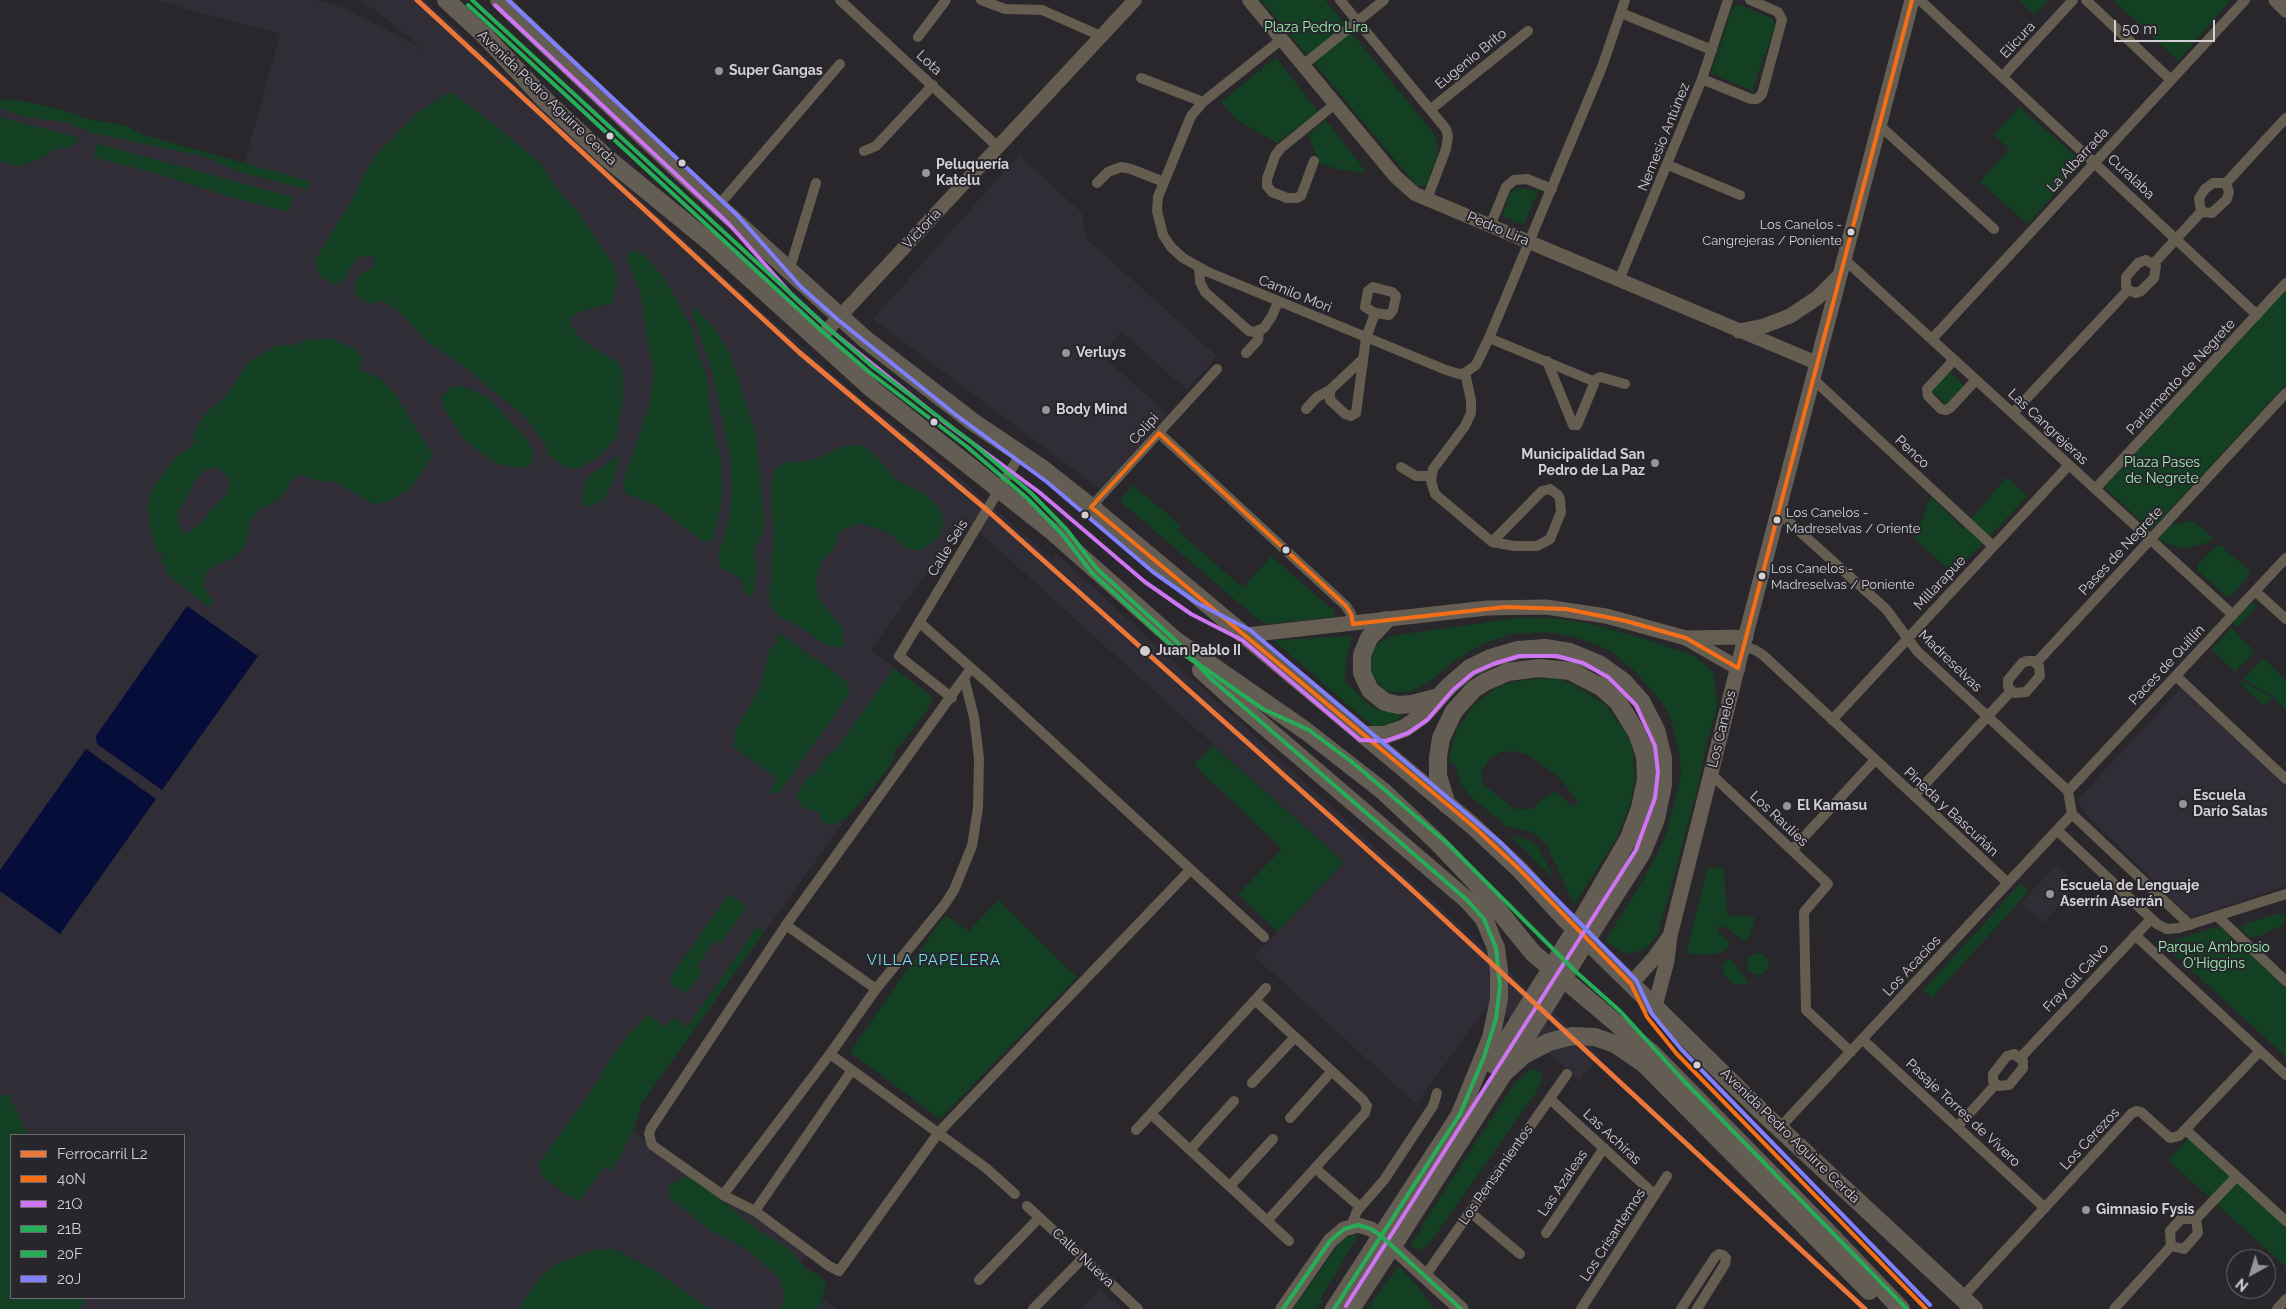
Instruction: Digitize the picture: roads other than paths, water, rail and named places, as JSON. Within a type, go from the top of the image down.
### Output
[{"type":"highway","name":"Avenida Pedro Aguirre Cerda","points":[[446,0],[485,36],[541,96],[607,158],[694,228],[879,395],[1060,538],[1175,640],[1306,731],[1382,791],[1411,817],[1476,883],[1533,953],[1654,1055],[1901,1309]]},
{"type":"highway","name":"Avenida Pedro Aguirre Cerda","points":[[499,0],[718,206],[840,317],[927,388],[1043,469],[1091,507],[1447,805],[1520,870],[1631,984],[1766,1116],[1974,1309]]},
{"type":"highway","points":[[1386,620],[1369,638],[1362,655],[1362,674],[1370,690],[1385,702],[1398,705],[1418,703],[1439,697]]},
{"type":"highway","points":[[1175,640],[1209,677],[1467,900],[1484,919],[1496,948],[1500,985],[1493,1064],[1378,1255],[1352,1309]]},
{"type":"highway","points":[[1363,735],[1385,735],[1406,728],[1423,715],[1460,675],[1480,663],[1511,652],[1545,648],[1570,652],[1599,664],[1623,681],[1642,702],[1656,730],[1664,772],[1662,799],[1642,853],[1590,920],[1460,1114],[1392,1232]]},
{"type":"highway","points":[[1447,805],[1438,776],[1441,738],[1454,711],[1474,689],[1484,682],[1508,672],[1539,668],[1570,672],[1601,686],[1618,702],[1637,733],[1645,756],[1646,780],[1640,808],[1629,838],[1590,920]]},
{"type":"highway","points":[[1493,1064],[1530,1052],[1560,1038],[1584,1035],[1610,1042],[1626,1050],[1643,1063],[1888,1309]]},
{"type":"highway","points":[[1334,1309],[1378,1255]]},
{"type":"main road","name":"Los Canelos","points":[[1655,1006],[1667,961],[1670,936],[1744,641],[1912,0]]},
{"type":"main road","points":[[2276,0],[2286,10]]},
{"type":"main road","points":[[1739,331],[1764,326],[1790,316],[1817,298],[1840,275]]},
{"type":"main road","points":[[1246,635],[1488,608],[1546,607],[1606,616],[1686,638],[1744,641]]},
{"type":"main road","points":[[1686,638],[1738,668]]},
{"type":"main road","name":"Los Canelos","points":[[1631,984],[1670,936]]},
{"type":"main road","points":[[1283,1309],[1330,1241],[1340,1232],[1351,1226],[1358,1225],[1371,1229],[1461,1309]]},
{"type":"street","points":[[918,37],[946,0]]},
{"type":"street","points":[[981,0],[1005,10],[1042,10],[1101,36]]},
{"type":"street","name":"Pedro Lira","points":[[1249,0],[1395,176],[1415,194],[1817,363]]},
{"type":"street","points":[[1340,0],[1446,129],[1448,142],[1427,199]]},
{"type":"street","points":[[1303,65],[1384,0]]},
{"type":"street","points":[[1492,542],[1537,493],[1546,489],[1558,494],[1561,512],[1553,535],[1547,542],[1537,546],[1514,546],[1492,542],[1435,494],[1431,476],[1437,462],[1469,419],[1472,406],[1465,373],[1476,365],[1530,243],[1602,67],[1625,0]]},
{"type":"street","name":"Nemesio Antúnez","points":[[1619,280],[1702,79],[1728,0]]},
{"type":"street","points":[[1702,79],[1751,100],[1760,97],[1764,90],[1782,24],[1781,16],[1778,12],[1750,0]]},
{"type":"street","name":"Curalaba","points":[[1920,0],[2257,315]]},
{"type":"street","name":"Elicura","points":[[2003,76],[2073,0]]},
{"type":"street","points":[[2086,0],[2171,80]]},
{"type":"street","name":"La Albarrada","points":[[1932,339],[2245,0]]},
{"type":"street","name":"Lota","points":[[842,1],[998,147]]},
{"type":"street","name":"Victoria","points":[[817,341],[1101,36],[1128,2]]},
{"type":"street","points":[[1621,13],[1712,50]]},
{"type":"street","name":"Eugenio Brito","points":[[1431,109],[1528,31]]},
{"type":"street","name":"Camilo Mori","points":[[1282,40],[1204,102],[1187,123],[1158,197],[1157,211],[1163,235],[1176,252],[1199,268],[1454,373],[1465,373]]},
{"type":"street","points":[[718,206],[840,64]]},
{"type":"street","points":[[1141,78],[1204,102]]},
{"type":"street","points":[[864,151],[876,146],[933,86]]},
{"type":"street","points":[[1314,161],[1301,196],[1298,198],[1287,198],[1272,192],[1267,186],[1267,178],[1274,156],[1335,104]]},
{"type":"street","points":[[2201,212],[2199,198],[2205,189],[2213,183],[2226,183],[2286,118]]},
{"type":"street","points":[[1879,125],[1994,229]]},
{"type":"street","points":[[1668,165],[1740,195]]},
{"type":"street","points":[[1096,183],[1108,172],[1120,167],[1164,182]]},
{"type":"street","points":[[1490,226],[1506,187],[1514,180],[1527,179],[1552,189]]},
{"type":"street","points":[[789,271],[816,182]]},
{"type":"street","points":[[2201,212],[2212,213],[2227,199],[2229,192],[2226,183]]},
{"type":"street","points":[[2154,263],[2201,212]]},
{"type":"street","name":"Las Cangrejeras","points":[[1844,259],[2233,615]]},
{"type":"street","points":[[2128,290],[2126,276],[2134,266],[2142,260],[2154,263]]},
{"type":"street","points":[[2128,290],[2140,291],[2149,283],[2156,274],[2154,263]]},
{"type":"street","points":[[1199,268],[1200,282],[1209,296],[1245,329],[1254,332],[1259,331],[1269,322],[1278,302]]},
{"type":"street","name":"Parlamento de Negrete","points":[[2095,489],[2286,283]]},
{"type":"street","points":[[2013,413],[2128,290]]},
{"type":"street","points":[[1330,390],[1330,400],[1345,414],[1351,416],[1356,413],[1366,338],[1375,313]]},
{"type":"street","points":[[1246,353],[1258,340],[1259,331]]},
{"type":"street","points":[[1489,338],[1593,380],[1600,377],[1625,384]]},
{"type":"street","points":[[1306,409],[1320,394],[1330,390],[1362,360]]},
{"type":"street","points":[[1954,360],[1926,390],[1928,396],[1941,409],[1946,410],[1950,408],[1976,380]]},
{"type":"street","points":[[1547,362],[1573,425],[1577,424],[1594,384],[1593,380]]},
{"type":"street","name":"Colipi","points":[[1091,507],[1217,369]]},
{"type":"street","name":"Penco","points":[[1813,379],[1993,546]]},
{"type":"street","name":"Pases de Negrete","points":[[1914,796],[2010,691],[2008,680],[2019,666],[2028,661],[2036,663],[2286,392]]},
{"type":"street","points":[[1159,433],[1346,606],[1351,614],[1353,624]]},
{"type":"street","name":"Calle Seis","points":[[952,698],[899,656],[1020,454]]},
{"type":"street","name":"Millarapue","points":[[1832,720],[2069,465]]},
{"type":"street","points":[[1401,467],[1416,476],[1431,476]]},
{"type":"street","name":"Madreselvas","points":[[1778,512],[1886,609],[1907,639],[2068,791]]},
{"type":"street","name":"Paces de Quillín","points":[[2068,791],[2286,558]]},
{"type":"street","points":[[2255,591],[2286,619]]},
{"type":"street","points":[[919,622],[1264,937]]},
{"type":"street","name":"Pineda y Bascuñán","points":[[1744,641],[2008,883]]},
{"type":"street","points":[[2010,691],[2020,694],[2029,690],[2040,676],[2041,669],[2036,663]]},
{"type":"street","points":[[971,668],[952,698],[786,925],[649,1134],[652,1145],[724,1195],[755,1211],[829,1266],[839,1271],[939,1132],[1190,870]]},
{"type":"street","points":[[2176,676],[2286,779]]},
{"type":"street","points":[[724,1195],[830,1054],[876,989],[945,904],[954,890],[972,846],[978,815],[979,758],[974,717],[964,678]]},
{"type":"street","points":[[1792,850],[1875,760]]},
{"type":"street","name":"Los Raulíes","points":[[1711,774],[1828,884],[1804,912],[1806,1010],[1851,1052]]},
{"type":"street","points":[[2068,791],[2072,814],[2190,925]]},
{"type":"street","name":"Los Acacios","points":[[1786,1121],[2072,814]]},
{"type":"street","points":[[2057,830],[2151,918],[2167,929],[2173,930],[2286,894]]},
{"type":"street","points":[[2217,916],[2286,981]]},
{"type":"street","name":"Fray Gil Calvo","points":[[2021,1057],[2151,918]]},
{"type":"street","points":[[786,925],[876,989]]},
{"type":"street","points":[[2135,935],[2286,1075]]},
{"type":"street","points":[[1136,1130],[1266,988]]},
{"type":"street","points":[[1255,1000],[1364,1100],[1366,1110],[1267,1220]]},
{"type":"street","points":[[1252,1083],[1295,1036]]},
{"type":"street","name":"Pasaje Torres de Vivero","points":[[1862,1039],[2045,1208]]},
{"type":"street","points":[[2260,1051],[2187,1131],[2286,1222]]},
{"type":"street","points":[[830,1054],[939,1132],[1001,1180],[1015,1194]]},
{"type":"street","name":"Fray Gil Calvo","points":[[2014,1054],[2021,1057],[2023,1068],[2009,1084],[2002,1087],[1996,1084],[1993,1074],[2007,1056],[2014,1054]]},
{"type":"street","points":[[755,1211],[852,1070]]},
{"type":"street","points":[[1290,1118],[1332,1071]]},
{"type":"street","name":"Los Pensamientos","points":[[1425,1276],[1567,1074]]},
{"type":"street","name":"Fray Gil Calvo","points":[[1957,1127],[1996,1084]]},
{"type":"street","points":[[1351,1226],[1360,1207],[1391,1169],[1433,1106],[1437,1093]]},
{"type":"street","name":"Las Achiras","points":[[1550,1099],[1655,1195]]},
{"type":"street","points":[[1190,1150],[1234,1101]]},
{"type":"street","name":"Los Cerezos","points":[[1968,1291],[2134,1111],[2141,1112],[2170,1138],[2179,1136],[2187,1131]]},
{"type":"street","points":[[1151,1114],[1289,1241]]},
{"type":"street","points":[[1230,1186],[1274,1139]]},
{"type":"street","name":"Las Azaleas","points":[[1546,1233],[1604,1148]]},
{"type":"street","points":[[1315,1168],[1360,1207]]},
{"type":"street","name":"Los Crisantemos","points":[[1581,1309],[1667,1176]]},
{"type":"street","points":[[2114,1309],[2171,1246],[2170,1231],[2182,1219],[2196,1219],[2236,1176]]},
{"type":"street","name":"Calle Nueva","points":[[1028,1206],[1138,1309]]},
{"type":"street","points":[[1470,1212],[1520,1254]]},
{"type":"street","points":[[979,1280],[1039,1218]]},
{"type":"street","points":[[2171,1246],[2184,1248],[2198,1233],[2196,1219]]},
{"type":"street","points":[[1681,1309],[1715,1257],[1719,1254],[1723,1255],[1726,1258],[1725,1264],[1696,1309]]},
{"type":"street","points":[[1033,1309],[1083,1258]]},
{"type":"street","points":[[2277,1309],[2286,1299]]},
{"type":"rail line","name":"L2","points":[[417,0],[800,353],[987,510],[1409,887],[1865,1309]]},
{"type":"place","name":"Super Gangas","points":[[719,71]]},
{"type":"place","name":"Peluquería Katelu","points":[[926,173]]},
{"type":"place","name":"Los Canelos - Cangrejeras / Poniente","points":[[1851,232]]},
{"type":"place","name":"Verluys","points":[[1066,353]]},
{"type":"place","name":"Body Mind","points":[[1046,410]]},
{"type":"place","name":"Municipalidad San Pedro de La Paz","points":[[1655,463]]},
{"type":"place","name":"Los Canelos - Madreselvas / Oriente","points":[[1777,520]]},
{"type":"place","name":"Los Canelos - Madreselvas / Poniente","points":[[1762,576]]},
{"type":"place","name":"Juan Pablo II","points":[[1145,651]]},
{"type":"place","name":"Escuela Darío Salas","points":[[2183,804]]},
{"type":"place","name":"El Kamasu","points":[[1787,806]]},
{"type":"place","name":"Escuela de Lenguaje Aserrín Aserrán","points":[[2050,894]]},
{"type":"place","name":"Gimnasio Fysis","points":[[2086,1210]]},
{"type":"district","name":"VILLA PAPELERA","points":[[934,960]]},
{"type":"park label","name":"Plaza Pedro Lira","points":[[1316,28]]},
{"type":"park label","name":"Plaza Pases de Negrete","points":[[2162,472]]},
{"type":"park label","name":"Parque Ambrosio O'Higgins","points":[[2214,956]]}]
